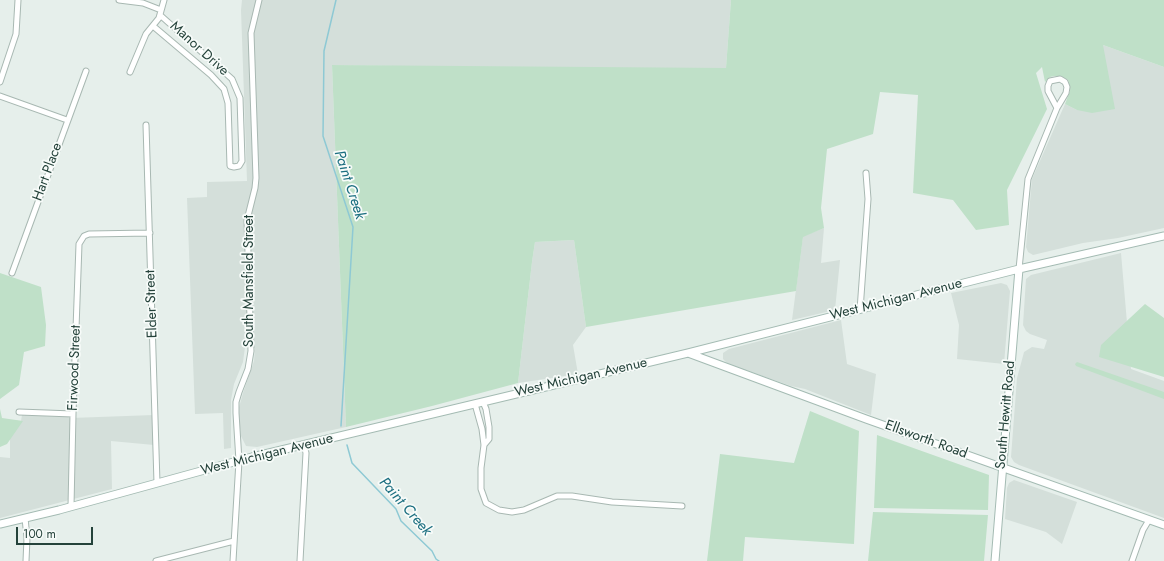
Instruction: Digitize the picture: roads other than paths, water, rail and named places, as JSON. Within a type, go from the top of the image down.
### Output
[{"type":"main road","name":"West Michigan Avenue","points":[[0,524],[239,461],[860,310],[1019,269],[1164,236]]},
{"type":"main road","name":"South Hewitt Road","points":[[995,561],[1019,269]]},
{"type":"main road","name":"Ellsworth Road","points":[[688,352],[1002,468],[1164,525]]},
{"type":"street","points":[[0,82],[16,34],[18,0]]},
{"type":"street","name":"Manor Drive","points":[[119,0],[143,3],[161,12],[232,79],[240,98],[242,161],[239,166],[234,168],[230,166],[228,103],[224,89],[211,75],[153,26]]},
{"type":"street","points":[[130,72],[146,34],[159,18],[164,0]]},
{"type":"street","name":"South Mansfield Street","points":[[233,561],[239,461],[236,402],[248,369],[251,351],[247,220],[256,178],[251,33],[259,0]]},
{"type":"street","name":"Hart Place","points":[[12,273],[86,71]]},
{"type":"street","points":[[1019,269],[1028,179],[1057,108],[1066,93],[1067,87],[1065,82],[1060,79],[1050,81],[1048,86],[1048,91],[1057,108]]},
{"type":"street","points":[[0,96],[67,120]]},
{"type":"street","name":"Elder Street","points":[[146,125],[157,483]]},
{"type":"street","points":[[860,310],[868,199],[866,173]]},
{"type":"street","name":"Firwood Street","points":[[71,506],[79,250],[81,240],[89,234],[150,233]]},
{"type":"street","points":[[483,402],[489,428],[489,439],[484,445]]},
{"type":"street","points":[[475,404],[482,429],[484,445],[481,489],[486,503],[499,510],[512,512],[524,510],[557,496],[572,496],[612,502],[682,506]]},
{"type":"street","points":[[19,412],[73,414]]},
{"type":"street","points":[[300,561],[306,453],[304,445]]},
{"type":"street","points":[[25,518],[27,538],[26,561]]},
{"type":"street","points":[[1132,561],[1143,530],[1149,520]]},
{"type":"street","points":[[156,561],[234,541]]},
{"type":"waterway","name":"Paint Creek","points":[[336,0],[324,51],[323,136],[353,227],[341,426]]},
{"type":"waterway","name":"Paint Creek","points":[[347,445],[352,463],[396,509],[401,521],[432,551],[436,559],[439,561]]}]
